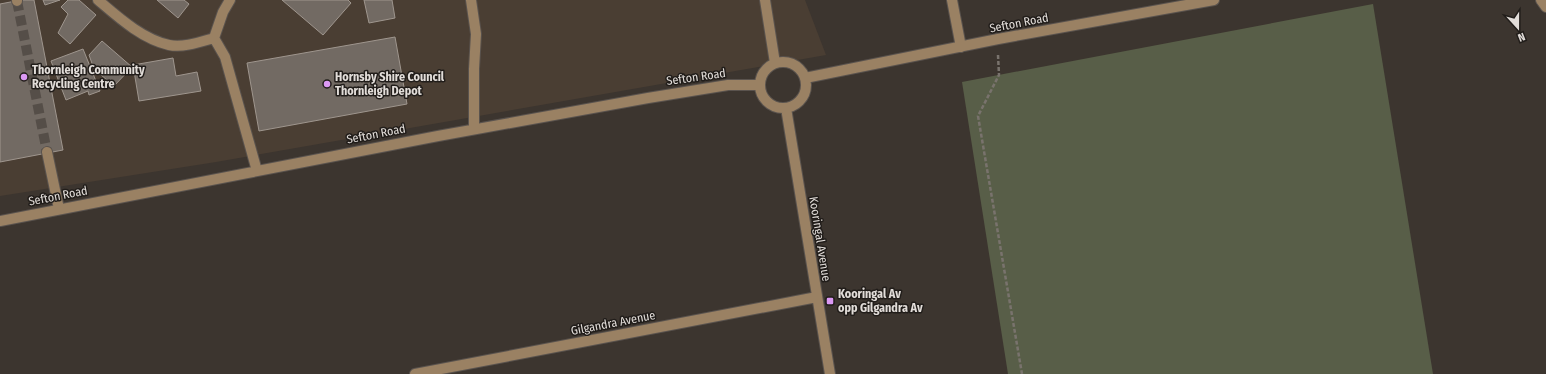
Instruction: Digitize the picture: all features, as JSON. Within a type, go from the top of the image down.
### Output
[{"type":"street","points":[[98,0],[121,19],[149,37],[169,45],[188,44],[214,38]]},
{"type":"street","points":[[230,0],[223,12],[214,38],[225,57],[257,171]]},
{"type":"street","points":[[471,0],[476,34],[474,69],[474,129]]},
{"type":"street","points":[[765,0],[774,63]]},
{"type":"street","points":[[952,0],[961,47]]},
{"type":"street","name":"Sefton Road","points":[[805,78],[998,39],[1214,0]]},
{"type":"street","points":[[1541,0],[1546,7]]},
{"type":"street","points":[[784,62],[793,64],[801,70],[805,78],[806,88],[802,97],[795,104],[786,108],[776,107],[768,103],[762,95],[759,85],[761,76],[766,68],[774,63],[784,62]]},
{"type":"street","name":"Sefton Road","points":[[0,220],[474,129],[655,96],[728,85],[759,85]]},
{"type":"street","name":"Kooringal Avenue","points":[[786,108],[830,374]]},
{"type":"street","points":[[47,152],[58,209]]},
{"type":"street","name":"Gilgandra Avenue","points":[[415,374],[817,296]]},
{"type":"path","points":[[998,39],[999,75],[978,116],[1022,374]]},
{"type":"shaded area","points":[[0,0],[805,0],[826,55],[216,162],[0,196]]},
{"type":"green space","points":[[1373,4],[1433,374],[1008,374],[962,82]]},
{"type":"building","name":"Thornleigh Community Recycling Centre","points":[[21,0],[34,0],[63,150],[0,162],[0,4]]},
{"type":"building","points":[[43,0],[60,0],[45,5]]},
{"type":"building","points":[[68,0],[79,0],[96,15],[70,44],[58,33],[68,14],[61,7]]},
{"type":"building","points":[[157,0],[184,0],[189,4],[178,18]]},
{"type":"building","points":[[282,0],[348,0],[351,3],[323,35]]},
{"type":"building","points":[[364,0],[392,0],[395,18],[369,23]]},
{"type":"building","name":"Hornsby Shire Council Thornleigh Depot","points":[[395,37],[407,104],[259,131],[247,63]]},
{"type":"building","points":[[102,41],[132,67],[114,86],[94,69],[89,55]]},
{"type":"building","points":[[83,49],[100,91],[89,95],[88,91],[66,100],[51,61]]},
{"type":"building","points":[[173,58],[176,76],[197,72],[201,91],[139,101],[133,65]]},
{"type":"tunnel","points":[[17,1],[47,152]]},
{"type":"place","name":"Thornleigh Community Recycling Centre","points":[[24,77]]},
{"type":"place","name":"Hornsby Shire Council Thornleigh Depot","points":[[327,84]]},
{"type":"place","name":"Kooringal Av opp Gilgandra Av","points":[[830,301]]}]
